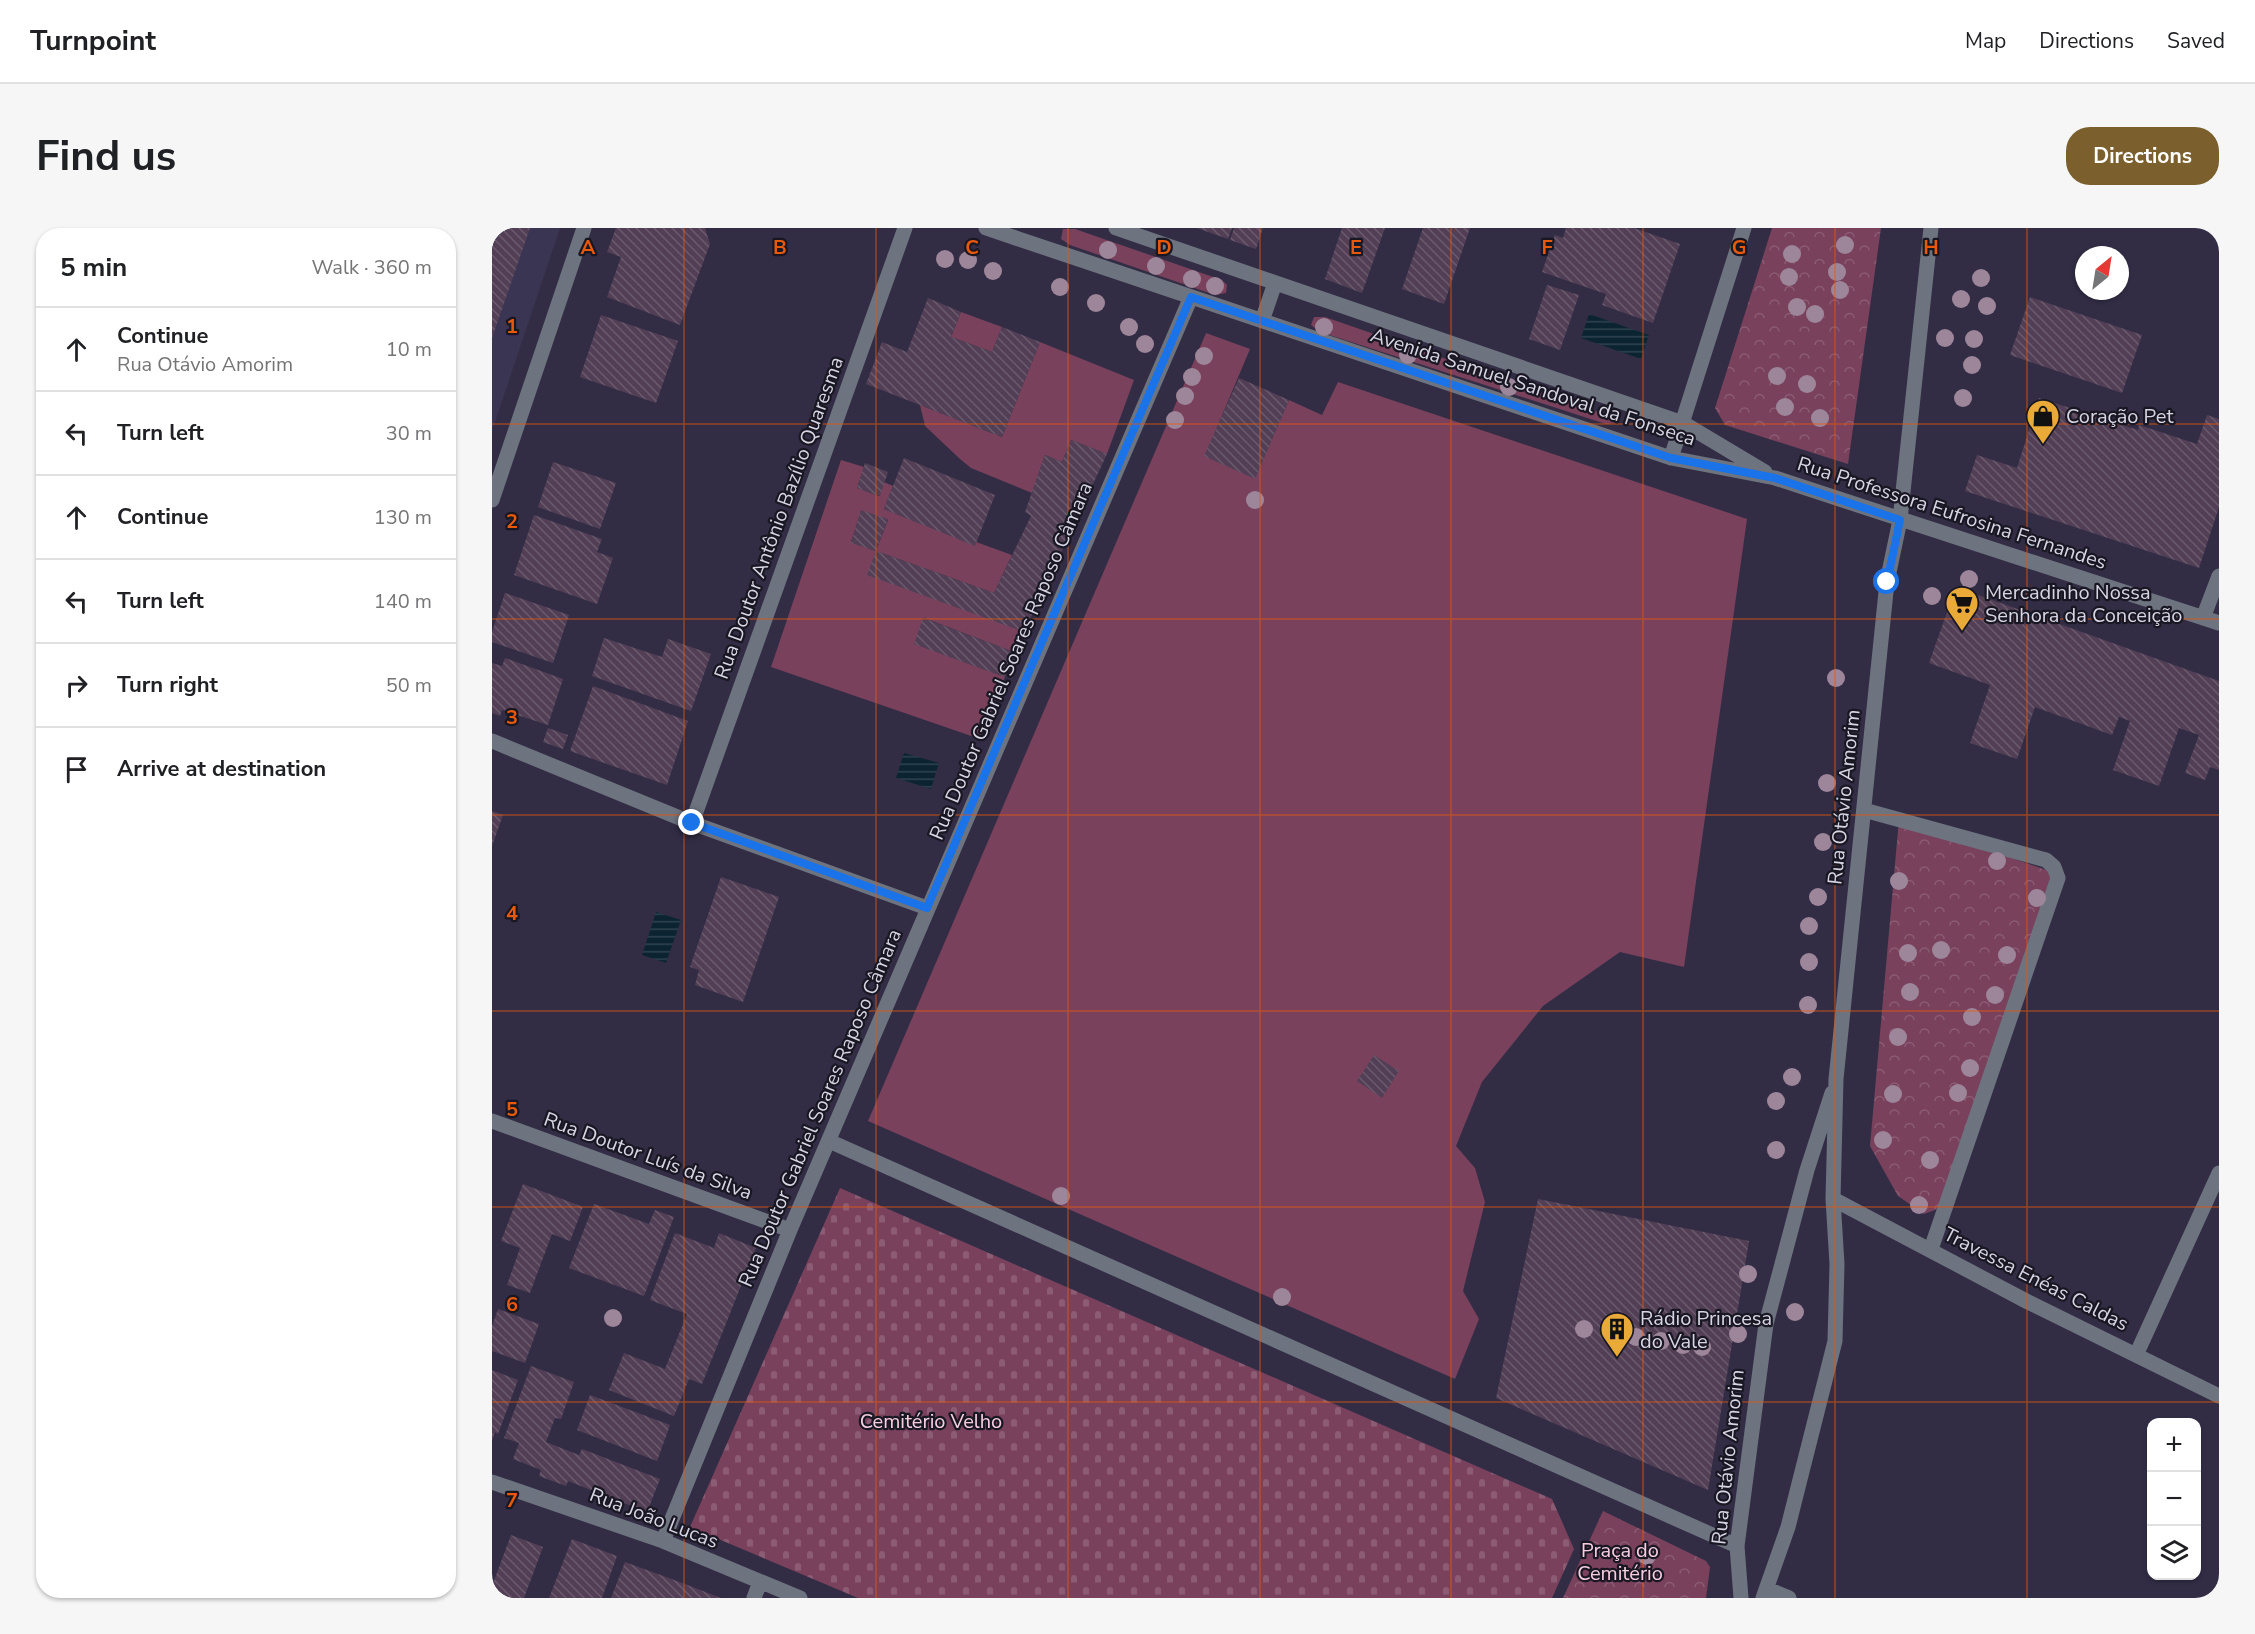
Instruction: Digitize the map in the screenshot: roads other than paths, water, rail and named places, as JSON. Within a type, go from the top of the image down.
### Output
[{"type":"street","points":[[492,500],[584,228]]},
{"type":"street","name":"Rua Doutor Antônio Bazílio Quaresma","points":[[692,823],[905,228]]},
{"type":"street","name":"Avenida Samuel Sandoval da Fonseca","points":[[986,228],[1671,458],[1775,478]]},
{"type":"street","name":"Avenida Samuel Sandoval da Fonseca","points":[[1116,228],[1683,423],[1775,478]]},
{"type":"street","points":[[1671,458],[1744,228]]},
{"type":"street","name":"Rua Otávio Amorim","points":[[1766,1593],[1788,1527],[1835,1341],[1837,1264],[1833,1198],[1836,1079],[1887,582],[1900,520],[1930,228]]},
{"type":"street","points":[[1262,321],[1275,283]]},
{"type":"street","name":"Rua Doutor Gabriel Soares Raposo Câmara","points":[[663,1541],[790,1230],[1191,297]]},
{"type":"street","name":"Rua Professora Eufrosina Fernandes","points":[[1775,478],[2219,623]]},
{"type":"street","points":[[2203,618],[2219,576]]},
{"type":"street","points":[[492,741],[692,823],[927,908]]},
{"type":"street","points":[[1864,810],[2046,860],[2055,867],[2058,878],[1931,1249]]},
{"type":"street","name":"Rua Otávio Amorim","points":[[1742,1598],[1737,1546],[1766,1324],[1807,1170],[1836,1079]]},
{"type":"street","name":"Rua Doutor Luís da Silva","points":[[492,1121],[790,1230]]},
{"type":"street","points":[[829,1141],[1737,1546]]},
{"type":"street","points":[[2137,1353],[2219,1173]]},
{"type":"street","name":"Travessa Enéas Caldas","points":[[1833,1198],[2028,1302],[2137,1353],[2219,1396]]},
{"type":"street","name":"Rua João Lucas","points":[[492,1482],[663,1541],[800,1598]]},
{"type":"street","points":[[754,1598],[760,1582]]},
{"type":"street","points":[[1766,1593],[1789,1598]]},
{"type":"water","points":[[1589,314],[1649,335],[1641,359],[1581,338]]},
{"type":"water","points":[[904,753],[939,763],[931,789],[896,778]]},
{"type":"water","points":[[656,912],[681,920],[666,963],[642,955]]},
{"type":"place","name":"Coração Pet","points":[[2043,445]]},
{"type":"place","name":"Mercadinho Nossa Senhora da Conceição","points":[[1962,632]]},
{"type":"place","name":"Rádio Princesa do Vale","points":[[1617,1358]]},
{"type":"park label","name":"Cemitério Velho","points":[[931,1421]]},
{"type":"park label","name":"Praça do Cemitério","points":[[1620,1562]]}]
